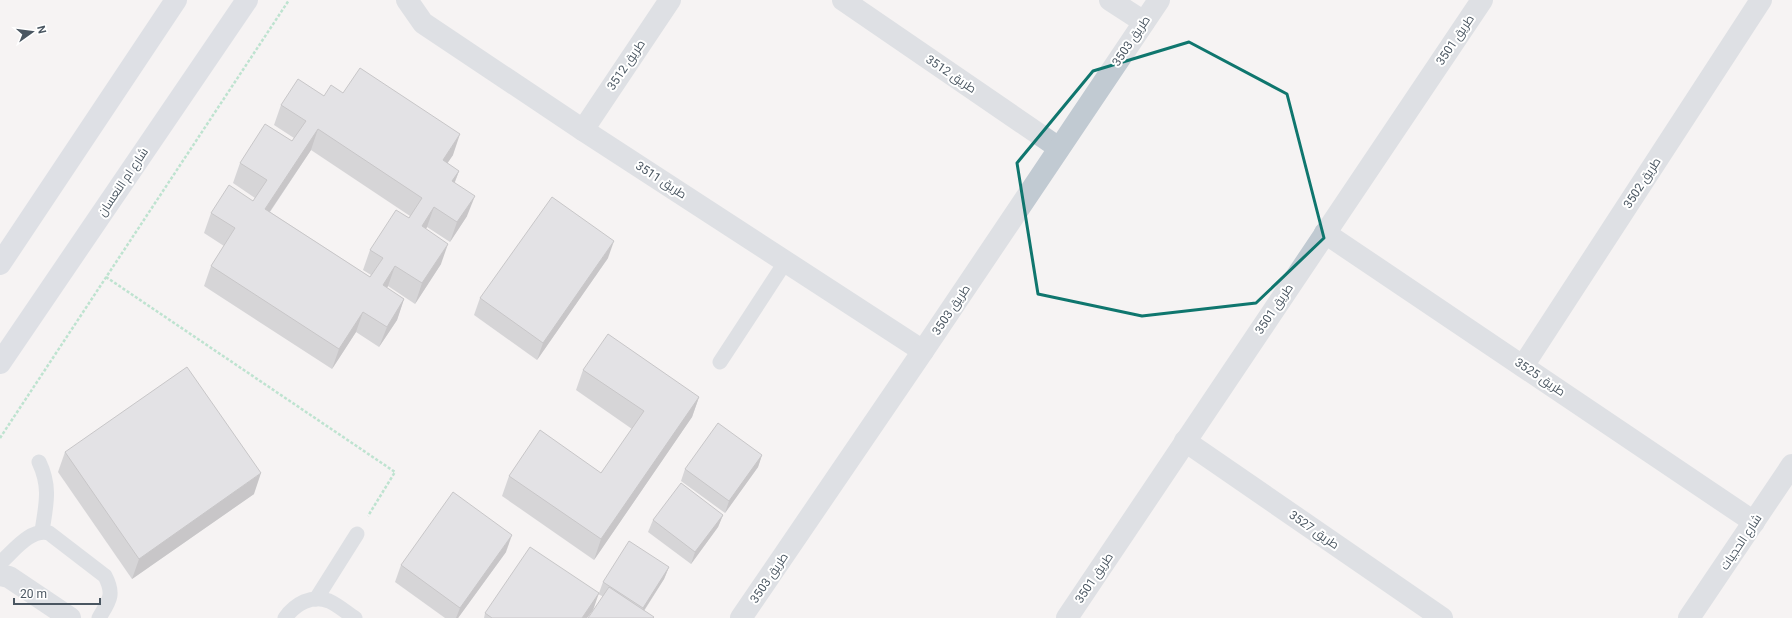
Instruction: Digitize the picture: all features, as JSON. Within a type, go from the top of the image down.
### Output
[{"type":"main road","points":[[0,264],[176,0]]},
{"type":"main road","name":"شارع ام النعسان","points":[[0,364],[247,0]]},
{"type":"street","name":"طريق 3511","points":[[407,0],[422,23],[583,130],[924,351]]},
{"type":"street","name":"طريق 3512","points":[[583,130],[670,0]]},
{"type":"street","name":"طريق 3512","points":[[842,0],[1059,148]]},
{"type":"street","points":[[1110,0],[1144,22]]},
{"type":"street","name":"طريق 3503","points":[[741,618],[924,351],[1159,0]]},
{"type":"street","name":"طريق 3501","points":[[1067,618],[1482,0]]},
{"type":"street","name":"طريق 3502","points":[[1523,366],[1761,0]]},
{"type":"street","name":"طريق 3525","points":[[1325,233],[1754,522]]},
{"type":"street","name":"طريق 3527","points":[[1185,441],[1442,618]]},
{"type":"street","name":"شارع الحجيات","points":[[1689,618],[1792,465]]},
{"type":"street","points":[[0,575],[9,577],[70,618]]},
{"type":"lane","points":[[720,362],[786,261]]},
{"type":"lane","points":[[39,462],[45,474],[48,487],[42,531]]},
{"type":"lane","points":[[0,563],[31,536],[42,531],[48,533],[105,576],[109,584],[110,598],[99,618]]},
{"type":"lane","points":[[316,599],[357,534]]},
{"type":"lane","points":[[285,618],[297,605],[304,601],[316,599],[328,601],[355,618]]},
{"type":"path","points":[[0,438],[289,0]]},
{"type":"path","points":[[106,277],[395,472],[357,534]]},
{"type":"highlighted area","points":[[1189,42],[1287,94],[1324,238],[1256,303],[1142,316],[1038,294],[1017,163],[1093,71]]},
{"type":"building","points":[[360,68],[460,134],[443,160],[459,171],[452,181],[475,196],[457,222],[434,207],[422,226],[448,244],[422,283],[395,266],[383,285],[404,299],[387,327],[363,312],[339,349],[211,266],[235,228],[211,213],[229,185],[253,201],[267,180],[240,163],[265,124],[292,141],[306,121],[281,105],[298,79],[324,96],[331,85],[343,93]],"holes":[[[318,129],[422,198],[409,218],[396,210],[370,250],[383,258],[370,277],[265,209]]]},
{"type":"building","points":[[552,197],[614,241],[543,343],[480,298]]},
{"type":"building","points":[[608,334],[699,397],[601,539],[509,476],[540,430],[601,473],[644,411],[583,370]]},
{"type":"building","points":[[187,367],[261,473],[139,559],[65,452]]},
{"type":"building","points":[[718,423],[762,455],[729,501],[685,469]]},
{"type":"building","points":[[681,483],[723,515],[695,552],[653,520]]},
{"type":"building","points":[[453,492],[512,535],[460,608],[401,565]]},
{"type":"building","points":[[629,541],[669,567],[643,608],[603,582]]},
{"type":"building","points":[[530,547],[599,593],[582,618],[492,618],[485,613]]},
{"type":"building","points":[[609,587],[654,617],[588,618]]}]
